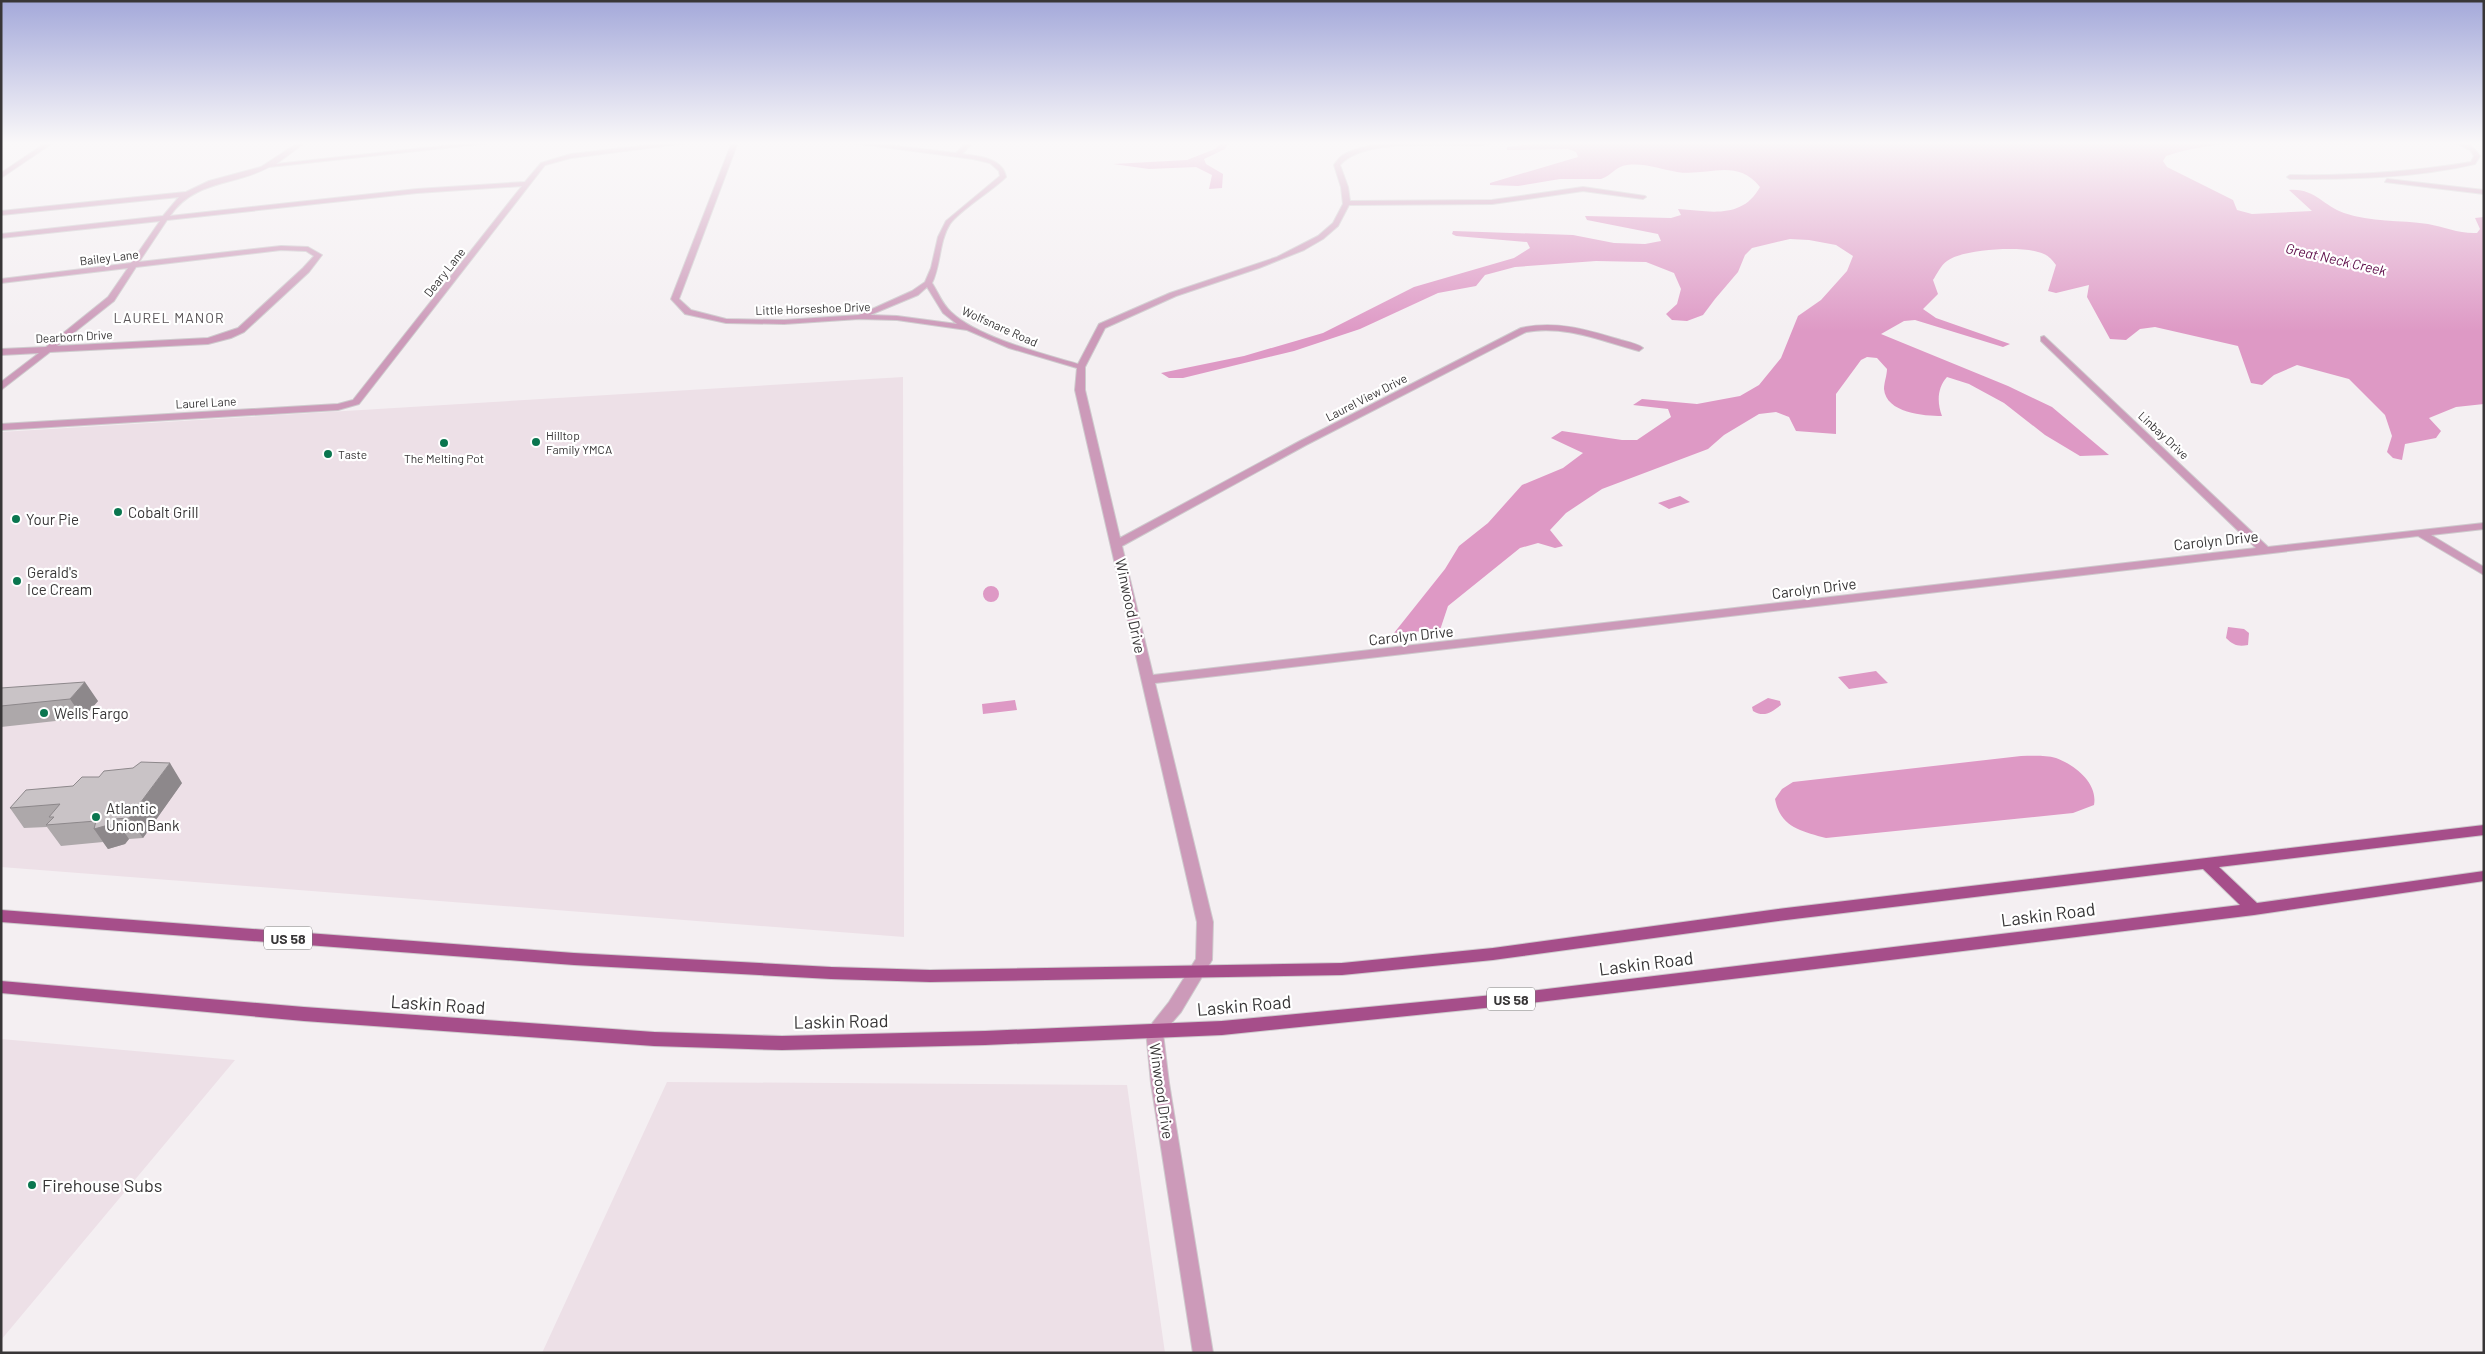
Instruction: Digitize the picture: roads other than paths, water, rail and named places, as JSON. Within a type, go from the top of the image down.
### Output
[{"type":"main road","name":"Laskin Road","points":[[1,916],[574,959],[831,973],[930,976],[1342,969],[1493,954],[1786,914],[2484,830]]},
{"type":"main road","points":[[2206,863],[2254,909]]},
{"type":"main road","name":"Laskin Road","points":[[1,987],[304,1014],[654,1039],[782,1042],[985,1038],[1222,1028],[1514,999],[2254,909],[2484,876]]},
{"type":"street","points":[[1,213],[77,205]]},
{"type":"street","points":[[1,387],[104,306],[135,265],[164,218],[175,205]]},
{"type":"street","points":[[1,236],[284,205]]},
{"type":"street","name":"Deary Lane","points":[[392,359],[512,205]]},
{"type":"street","name":"Little Horseshoe Drive","points":[[711,205],[675,299],[688,312],[726,321],[784,322],[858,317],[897,318],[975,329]]},
{"type":"street","points":[[858,317],[916,293],[928,283],[938,263],[944,229],[948,222],[969,205]]},
{"type":"street","name":"Winwood Drive","points":[[1204,1353],[1160,1083],[1154,1031],[1175,1007],[1204,960],[1205,922],[1080,390],[1081,367],[1102,326],[1190,288],[1253,269],[1297,251],[1330,229],[1340,219],[1346,205]]},
{"type":"street","name":"Bailey Lane","points":[[1,281],[219,255],[293,248],[315,251],[318,255],[281,294]]},
{"type":"street","name":"Wolfsnare Road","points":[[928,283],[949,315],[975,329],[1041,356],[1081,367]]},
{"type":"street","name":"Dearborn Drive","points":[[1,352],[218,339],[241,330],[281,294]]},
{"type":"street","name":"Laurel View Drive","points":[[1117,544],[1303,444],[1524,330],[1541,327],[1562,328],[1639,348]]},
{"type":"street","name":"Linbay Drive","points":[[2044,339],[2265,550]]},
{"type":"street","name":"Laurel Lane","points":[[1,427],[338,407],[360,400],[392,359]]},
{"type":"street","name":"Carolyn Drive","points":[[1147,680],[2484,526]]},
{"type":"street","points":[[2420,533],[2484,572]]},
{"type":"water","name":"Great Neck Creek","points":[[1744,205],[2235,205],[2237,210],[2252,214],[2312,211],[2306,205],[2329,205],[2354,216],[2428,224],[2452,230],[2477,233],[2480,229],[2475,218],[2484,217],[2484,404],[2456,407],[2429,418],[2441,431],[2436,438],[2405,444],[2402,460],[2393,458],[2387,452],[2392,436],[2385,415],[2349,379],[2297,365],[2274,375],[2262,385],[2251,383],[2238,346],[2155,327],[2140,329],[2126,340],[2110,339],[2087,297],[2089,285],[2056,293],[2048,291],[2056,265],[2046,255],[2018,249],[1978,251],[1955,257],[1941,267],[1933,280],[1938,294],[1923,309],[1936,318],[2010,344],[2003,347],[1915,320],[1904,321],[1881,334],[2008,386],[2052,407],[2109,455],[2080,456],[2045,435],[2004,403],[1969,384],[1947,377],[1941,386],[1939,396],[1942,416],[1907,412],[1891,403],[1886,397],[1884,389],[1887,369],[1877,358],[1867,357],[1861,360],[1836,394],[1836,434],[1796,431],[1789,417],[1776,412],[1759,414],[1724,435],[1708,449],[1602,489],[1566,513],[1550,530],[1563,546],[1555,548],[1538,543],[1520,548],[1448,606],[1440,630],[1394,633],[1445,569],[1459,546],[1488,523],[1522,485],[1563,468],[1583,453],[1551,438],[1562,431],[1622,440],[1637,440],[1671,417],[1668,409],[1633,405],[1642,399],[1697,404],[1740,396],[1759,385],[1781,358],[1798,316],[1821,300],[1847,271],[1853,256],[1836,245],[1809,240],[1790,239],[1752,248],[1745,255],[1738,272],[1703,315],[1687,321],[1672,320],[1666,314],[1677,304],[1681,289],[1674,273],[1646,262],[1596,261],[1515,267],[1485,275],[1476,286],[1438,293],[1360,329],[1294,351],[1183,378],[1169,378],[1161,373],[1244,356],[1323,333],[1414,287],[1514,258],[1530,248],[1527,242],[1456,236],[1452,234],[1453,231],[1573,235],[1614,243],[1645,244],[1661,241],[1658,234],[1587,220],[1585,216],[1671,218],[1681,215],[1678,209],[1713,212],[1734,209]]},
{"type":"water","points":[[1680,496],[1690,502],[1669,509],[1658,503]]},
{"type":"water","points":[[988,586],[994,586],[999,591],[997,600],[988,602],[983,597],[983,591]]},
{"type":"water","points":[[2228,627],[2244,629],[2249,633],[2248,645],[2238,646],[2226,638]]},
{"type":"water","points":[[1876,671],[1888,683],[1849,689],[1838,677]]},
{"type":"water","points":[[1768,698],[1780,701],[1781,705],[1771,712],[1764,714],[1753,711],[1752,707]]},
{"type":"water","points":[[1015,700],[1017,710],[983,714],[982,704]]},
{"type":"water","points":[[2021,756],[2052,757],[2071,765],[2089,782],[2094,797],[2094,805],[2073,813],[1826,838],[1800,830],[1787,822],[1782,816],[1775,799],[1782,789],[1793,782]]},
{"type":"place","name":"Hilltop Family YMCA","points":[[536,442]]},
{"type":"place","name":"The Melting Pot","points":[[444,443]]},
{"type":"place","name":"Taste","points":[[328,454]]},
{"type":"place","name":"Cobalt Grill","points":[[118,512]]},
{"type":"place","name":"Your Pie","points":[[16,519]]},
{"type":"place","name":"Gerald's Ice Cream","points":[[17,581]]},
{"type":"place","name":"Wells Fargo","points":[[44,713]]},
{"type":"place","name":"Atlantic Union Bank","points":[[96,817]]},
{"type":"place","name":"Firehouse Subs","points":[[32,1185]]},
{"type":"district","name":"LAUREL MANOR","points":[[169,317]]}]
